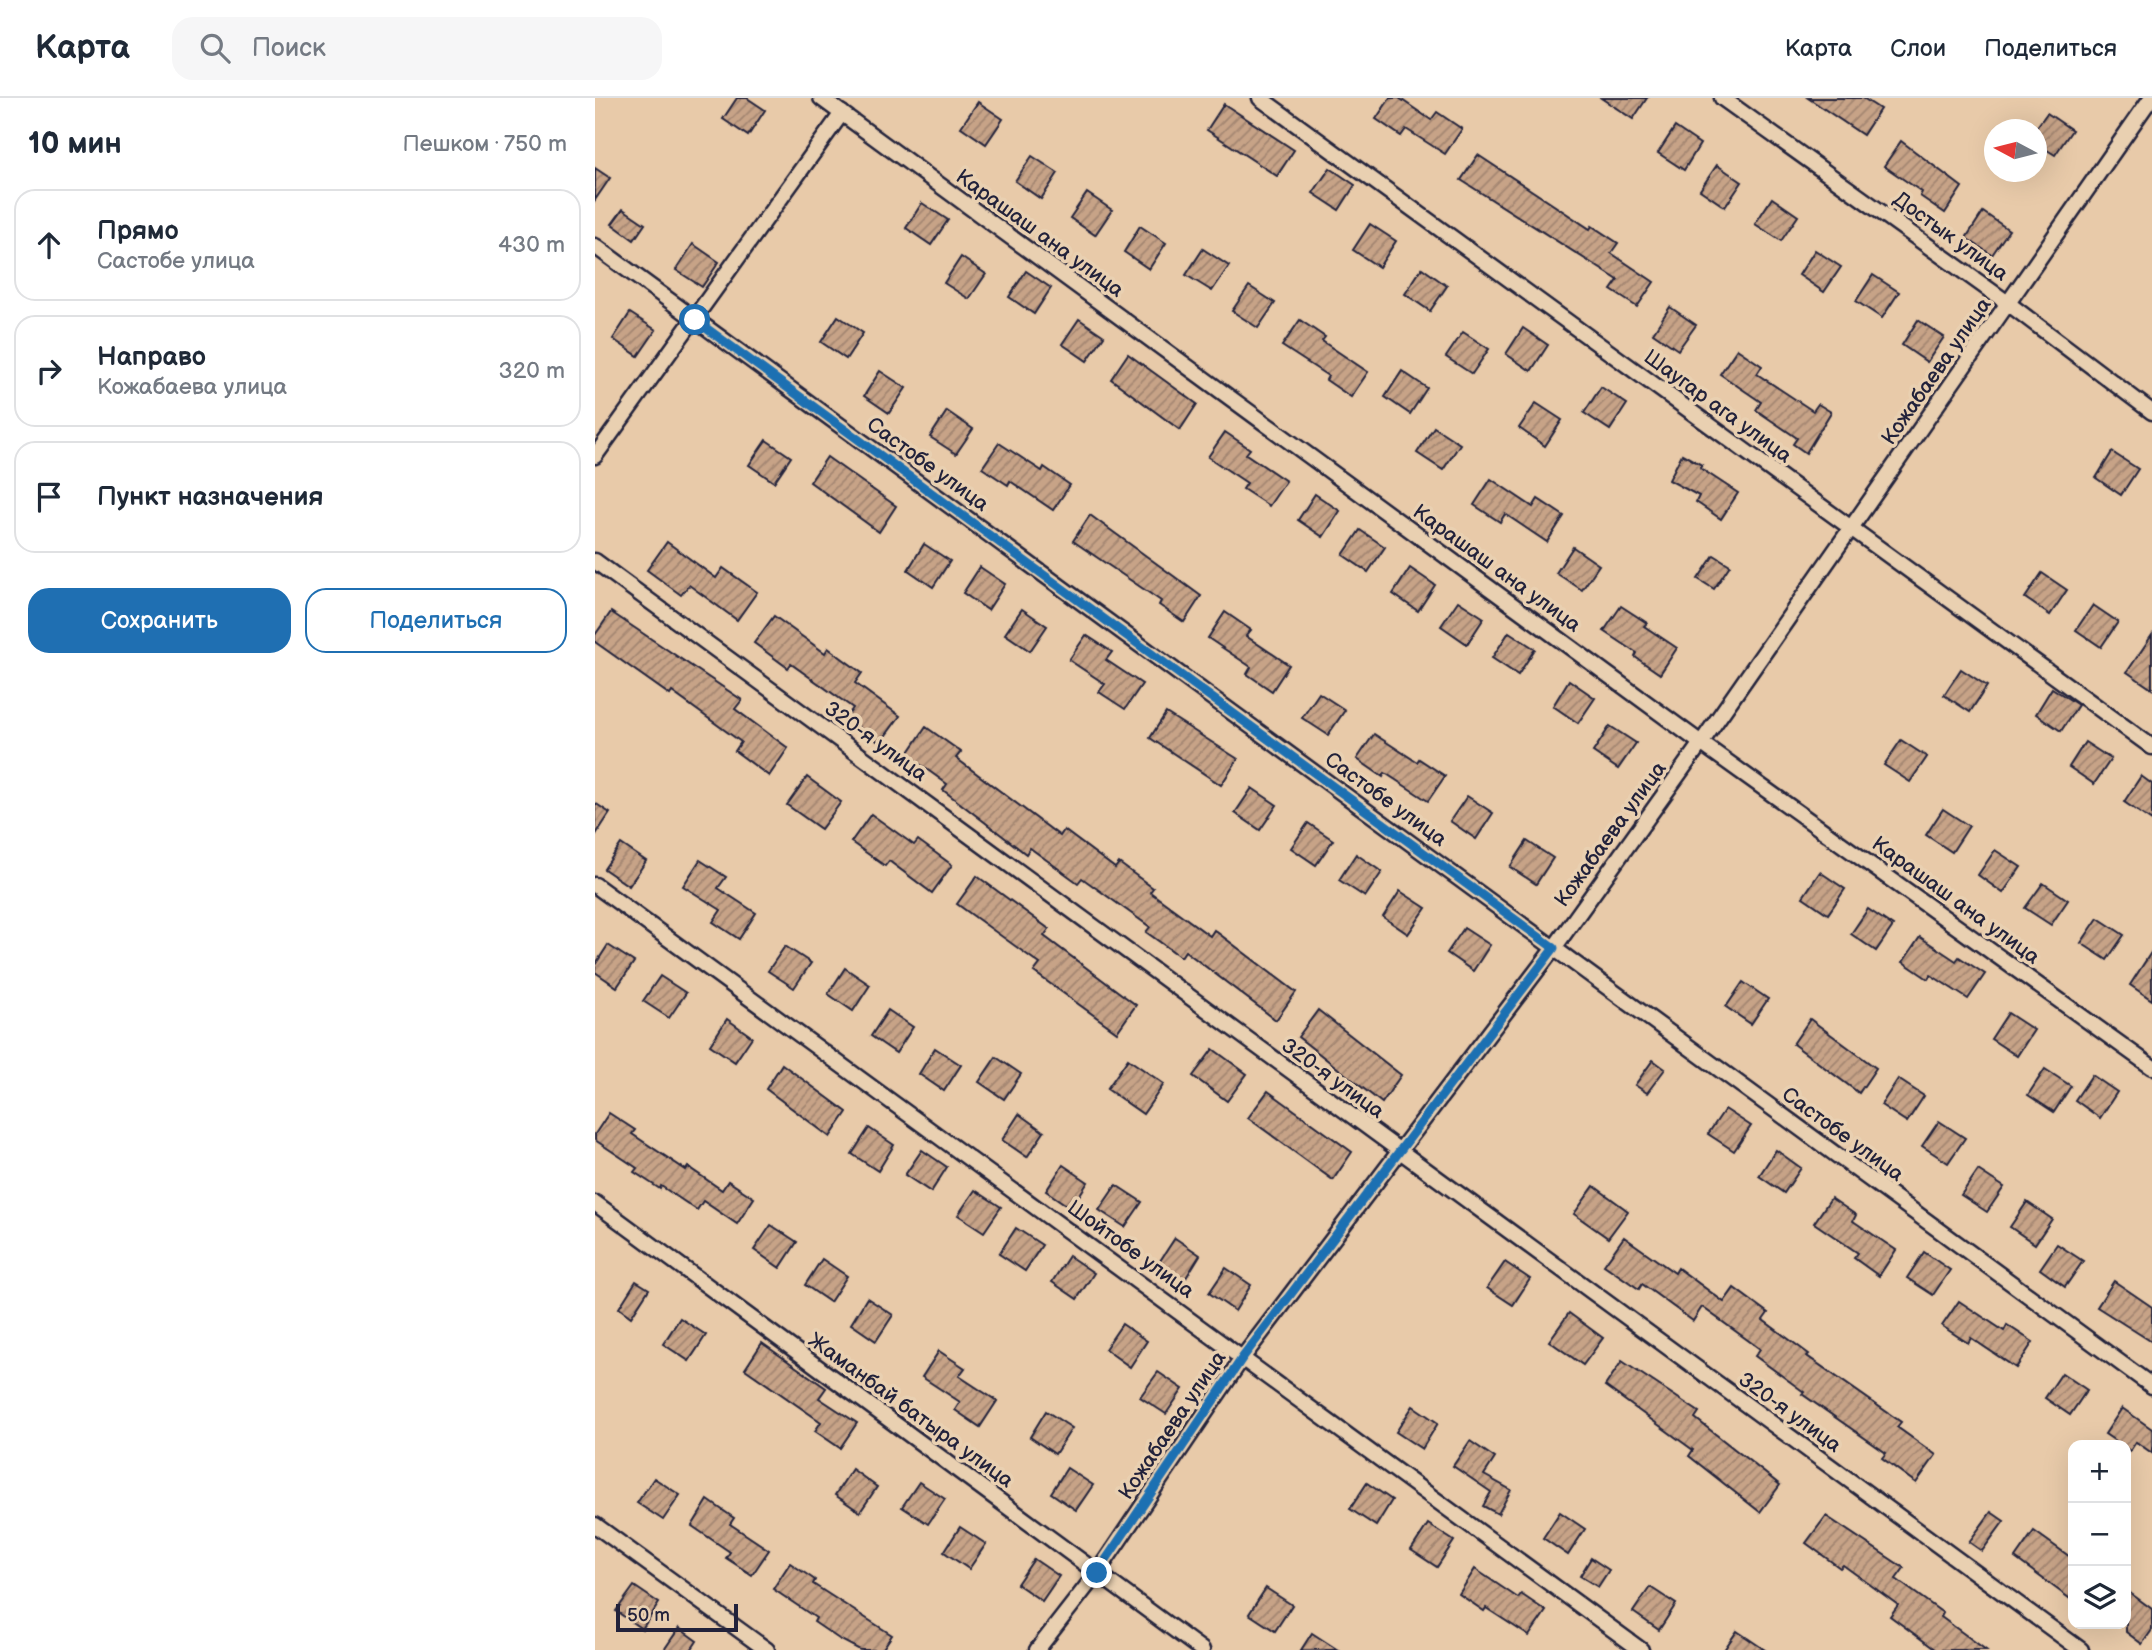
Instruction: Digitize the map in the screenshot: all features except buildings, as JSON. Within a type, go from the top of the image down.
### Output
[{"type":"street","name":"Карашаш ана улица","points":[[821,98],[1701,743],[2152,1067]]},
{"type":"street","name":"Шаугар ага улица","points":[[1260,98],[2152,747]]},
{"type":"street","name":"Достык улица","points":[[1722,98],[2009,304],[2152,412]]},
{"type":"street","name":"Кожабаева улица","points":[[1037,1650],[1097,1573],[1243,1357],[1554,948],[2150,104]]},
{"type":"street","points":[[595,456],[842,113]]},
{"type":"street","name":"Састобе улица","points":[[595,246],[2152,1386]]},
{"type":"street","name":"320-я улица","points":[[595,561],[2081,1650]]},
{"type":"street","name":"Шойтобе улица","points":[[595,885],[1641,1650]]},
{"type":"street","name":"Жаманбай батыра улица","points":[[595,1203],[1202,1650]]},
{"type":"street","points":[[595,1525],[767,1650]]},
{"type":"route","points":[[695,320],[1554,948],[1243,1357],[1097,1573]]}]
